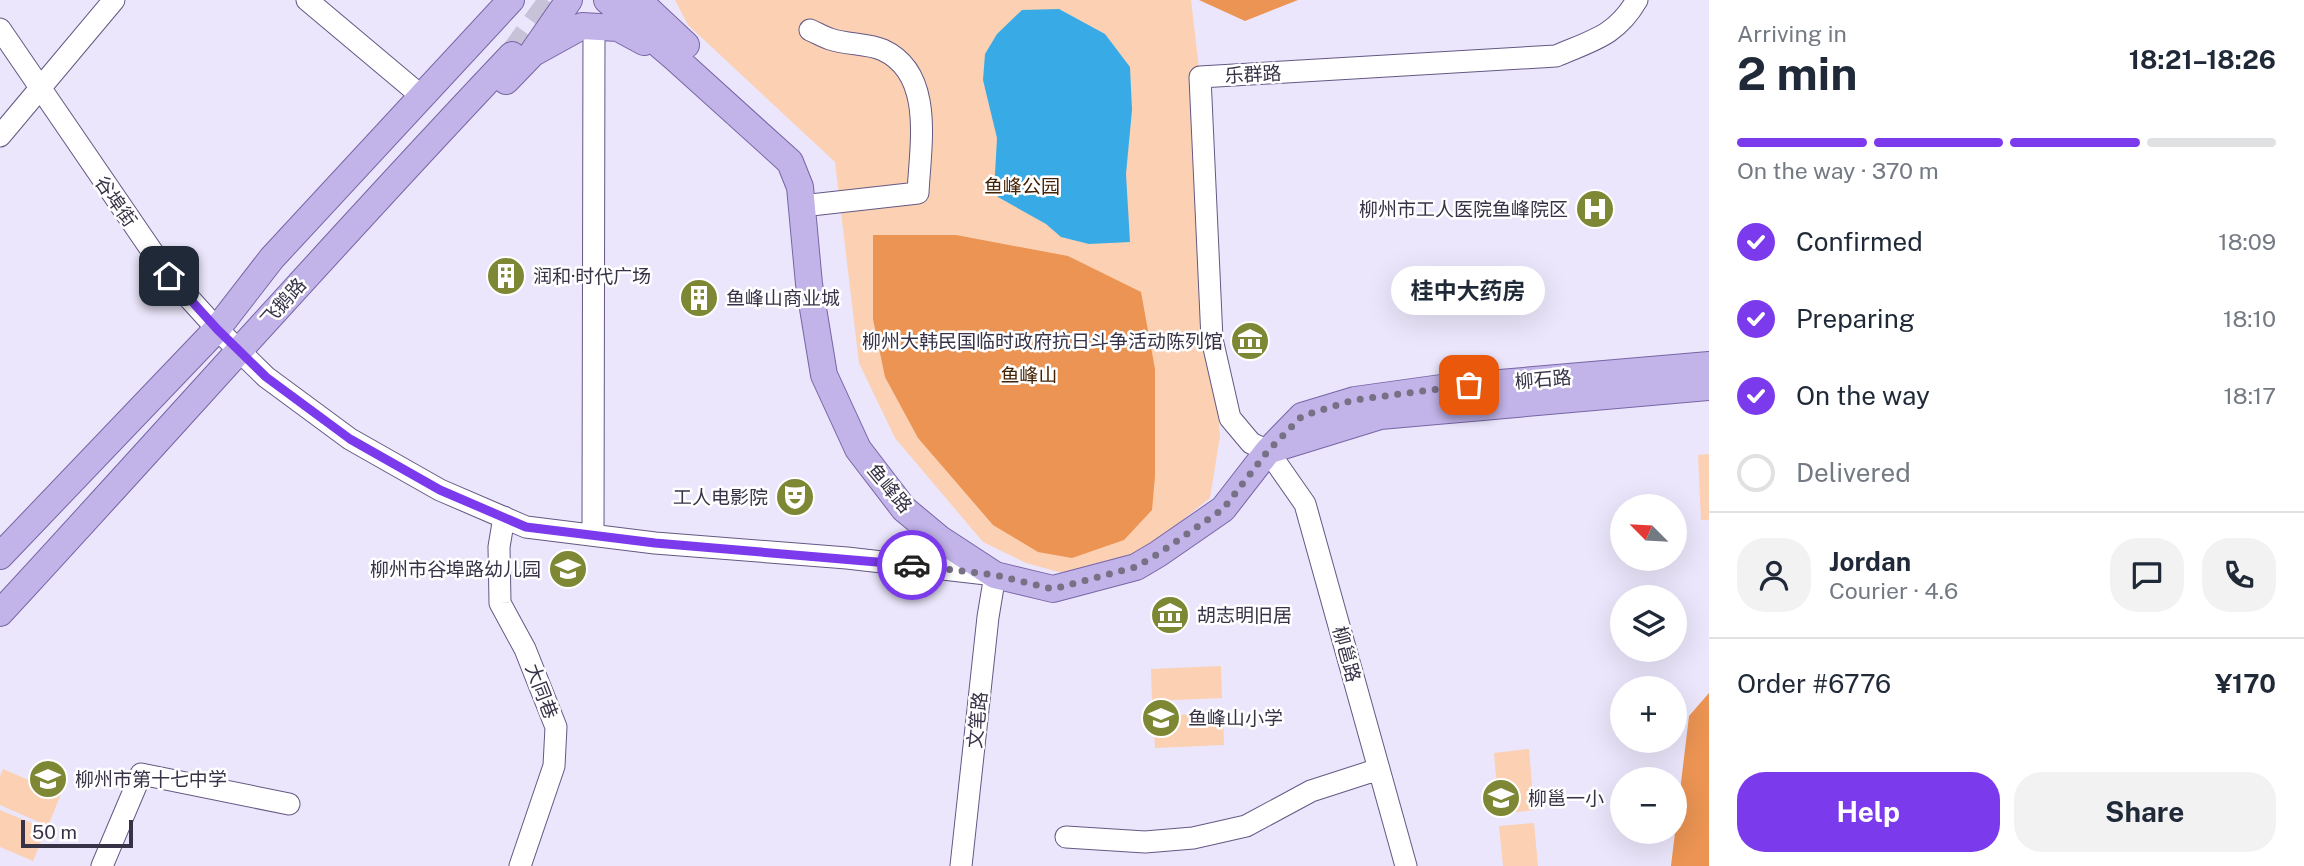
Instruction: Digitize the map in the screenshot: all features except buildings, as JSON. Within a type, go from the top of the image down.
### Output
[{"type":"main road","name":"飞鹅路","points":[[3,548],[217,329],[272,258],[511,0]]},
{"type":"main road","points":[[0,613],[239,351],[368,229],[569,0]]},
{"type":"main road","name":"鱼峰路","points":[[607,0],[680,50],[779,131],[801,157],[810,176],[807,205],[835,375],[867,441],[910,497],[995,575]]},
{"type":"main road","name":"鱼峰路","points":[[638,0],[680,50]]},
{"type":"main road","points":[[656,0],[680,50]]},
{"type":"main road","points":[[521,55],[582,26],[618,28],[680,50]]},
{"type":"main road","name":"柳石路","points":[[995,575],[1053,589],[1136,567],[1223,509],[1268,451],[1302,416],[1354,400],[1496,382],[1709,365]]},
{"type":"main road","name":"柳石路","points":[[1268,451],[1380,416],[1709,387]]},
{"type":"street","points":[[0,136],[114,0]]},
{"type":"street","points":[[306,0],[413,89]]},
{"type":"street","name":"乐群路","points":[[1268,451],[1251,443],[1230,418],[1212,339],[1200,77],[1556,56],[1619,26],[1637,0]]},
{"type":"street","points":[[593,535],[594,27]]},
{"type":"street","name":"谷埠街","points":[[0,29],[169,276],[217,329],[266,377],[350,439],[440,490],[526,527],[655,543],[847,558],[995,575]]},
{"type":"street","points":[[807,205],[918,193],[921,122],[918,92],[899,58],[880,49],[831,39],[810,30]]},
{"type":"street","name":"柳邕路","points":[[1268,451],[1305,503],[1406,866]]},
{"type":"street","name":"大同巷","points":[[504,517],[499,547],[500,603],[525,649],[556,727],[554,766],[520,866]]},
{"type":"street","name":"文笔路","points":[[961,866],[995,575]]},
{"type":"street","points":[[1066,837],[1145,842],[1193,838],[1246,826],[1311,791],[1379,769]]},
{"type":"street","points":[[102,866],[141,774],[289,804]]},
{"type":"green space","name":"鱼峰公园","points":[[675,0],[1191,0],[1200,77],[1212,339],[1220,436],[1210,498],[1135,558],[1066,574],[1026,563],[983,542],[895,438],[859,363],[835,162],[688,25]]},
{"type":"green space","points":[[1199,0],[1298,0],[1245,21]]},
{"type":"green space","name":"鱼峰山","points":[[873,235],[956,235],[1068,256],[1141,292],[1155,369],[1155,476],[1152,510],[1124,540],[1072,558],[1038,552],[993,525],[918,438],[885,377],[873,319]]},
{"type":"green space","points":[[1709,454],[1709,520],[1701,520],[1698,455]]},
{"type":"green space","points":[[1221,666],[1222,698],[1152,701],[1151,669]]},
{"type":"green space","points":[[1709,693],[1709,866],[1671,866],[1674,844],[1687,844],[1687,767],[1683,767],[1685,753],[1687,753],[1689,716]]},
{"type":"green space","points":[[1223,713],[1224,745],[1155,748],[1153,716]]},
{"type":"green space","points":[[1529,749],[1534,810],[1499,814],[1494,753]]},
{"type":"green space","points":[[3,769],[61,794],[48,826],[0,805],[0,776]]},
{"type":"green space","points":[[0,810],[46,829],[33,861],[0,847]]},
{"type":"green space","points":[[1534,823],[1538,866],[1503,866],[1499,826]]},
{"type":"water","points":[[1059,9],[1105,34],[1130,67],[1132,110],[1126,174],[1130,242],[1089,244],[1061,237],[1046,224],[998,197],[995,174],[997,138],[983,80],[985,54],[997,34],[1022,10]]},
{"type":"tunnel","points":[[512,55],[552,0]]},
{"type":"way so far","points":[[912,565],[995,575],[1053,589],[1136,567],[1223,509],[1268,451],[1302,416],[1354,400],[1469,385]]},
{"type":"place","name":"柳州市工人医院鱼峰院区","points":[[1595,209]]},
{"type":"place","name":"润和·时代广场","points":[[506,276]]},
{"type":"place","name":"鱼峰山商业城","points":[[699,298]]},
{"type":"place","name":"柳州大韩民国临时政府抗日斗争活动陈列馆","points":[[1250,341]]},
{"type":"place","name":"桂中大药房","points":[[1469,385]]},
{"type":"place","name":"工人电影院","points":[[795,497]]},
{"type":"place","name":"柳州市谷埠路幼儿园","points":[[568,569]]},
{"type":"place","name":"胡志明旧居","points":[[1170,615]]},
{"type":"place","name":"鱼峰山小学","points":[[1161,718]]},
{"type":"place","name":"柳州市第十七中学","points":[[48,779]]},
{"type":"place","name":"柳邕一小","points":[[1501,798]]},
{"type":"route","points":[[169,276],[266,377],[350,439],[440,490],[526,527],[655,543],[912,565]]}]
